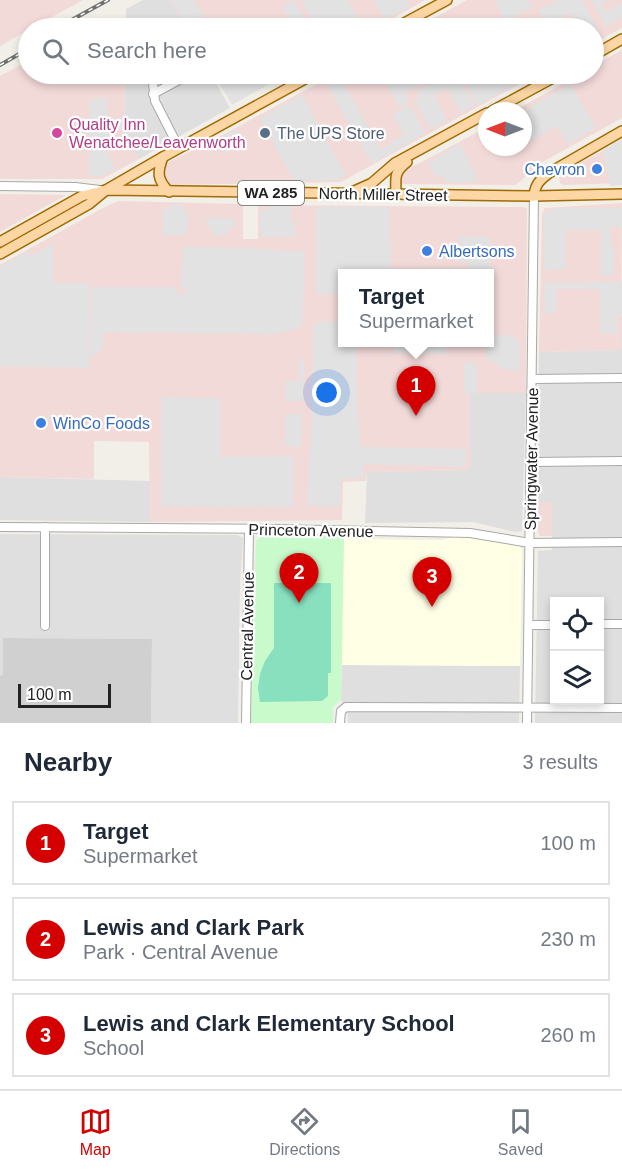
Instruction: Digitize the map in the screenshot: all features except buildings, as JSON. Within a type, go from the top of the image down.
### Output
[{"type":"main road","points":[[414,18],[447,0]]},
{"type":"main road","points":[[604,49],[622,39]]},
{"type":"main road","points":[[0,254],[89,204],[106,190],[162,157],[296,84]]},
{"type":"main road","points":[[509,102],[542,84]]},
{"type":"main road","name":"WA 285","points":[[348,194],[372,183],[395,163],[478,119]]},
{"type":"main road","points":[[534,196],[539,181],[549,172],[622,131]]},
{"type":"main road","name":"WA 285","points":[[396,194],[398,169],[417,152]]},
{"type":"main road","points":[[162,157],[158,176],[169,192]]},
{"type":"main road","name":"WA 285","points":[[0,242],[82,196],[106,190]]},
{"type":"main road","name":"North Miller Street","points":[[106,190],[534,196],[622,194]]},
{"type":"street","points":[[152,84],[153,94],[179,148]]},
{"type":"street","points":[[153,94],[172,84]]},
{"type":"street","name":"North Miller Street","points":[[0,186],[75,187],[106,190]]},
{"type":"street","name":"Springwater Avenue","points":[[527,723],[534,196]]},
{"type":"street","points":[[533,380],[622,378]]},
{"type":"street","points":[[532,462],[622,460]]},
{"type":"street","name":"Princeton Avenue","points":[[0,527],[470,533],[530,543],[622,542]]},
{"type":"street","points":[[45,527],[45,626]]},
{"type":"street","name":"Central Avenue","points":[[246,723],[249,529]]},
{"type":"street","points":[[604,624],[622,624]]},
{"type":"street","points":[[528,625],[550,625]]},
{"type":"street","points":[[340,723],[341,711],[346,707],[622,708]]},
{"type":"shaded area","points":[[0,0],[83,0],[50,18],[18,18],[18,36],[0,46]]},
{"type":"shaded area","points":[[143,0],[171,0],[181,18],[126,18],[126,9]]},
{"type":"shaded area","points":[[171,0],[425,0],[394,18],[181,18]]},
{"type":"shaded area","points":[[172,0],[194,0],[205,18],[182,18]]},
{"type":"shaded area","points":[[294,0],[304,18],[289,18],[282,7]]},
{"type":"shaded area","points":[[301,0],[348,0],[358,18],[311,18]]},
{"type":"shaded area","points":[[373,0],[406,0],[410,6],[389,18],[384,18]]},
{"type":"shaded area","points":[[467,0],[622,0],[622,28],[604,38],[604,18],[434,18]]},
{"type":"shaded area","points":[[494,0],[528,0],[532,7],[513,18],[504,18]]},
{"type":"shaded area","points":[[558,0],[582,0],[592,18],[573,18],[570,13],[561,18],[543,18],[539,10]]},
{"type":"shaded area","points":[[592,0],[607,0],[601,4],[605,12],[622,3],[622,17],[606,26],[604,18],[602,18]]},
{"type":"shaded area","points":[[622,50],[622,118],[537,165],[515,185],[400,184],[401,173],[478,132],[478,156],[532,156],[532,102],[530,102],[562,84],[604,84],[604,60]]},
{"type":"shaded area","points":[[18,66],[18,84],[125,84],[124,133],[139,159],[102,179],[0,179],[0,76]]},
{"type":"shaded area","points":[[125,84],[217,84],[230,108],[139,159],[124,133]]},
{"type":"shaded area","points":[[220,84],[269,84],[232,105]]},
{"type":"shaded area","points":[[317,84],[520,84],[487,102],[478,102],[478,107],[341,182],[164,185],[162,165]]},
{"type":"shaded area","points":[[327,84],[344,84],[381,149],[404,135],[393,115],[410,106],[426,133],[372,164]]},
{"type":"shaded area","points":[[387,84],[422,84],[405,95],[409,103],[400,108]]},
{"type":"shaded area","points":[[430,84],[463,84],[475,105],[461,113],[448,89],[434,95],[447,121],[431,129],[414,100],[420,97],[417,91]]},
{"type":"shaded area","points":[[465,84],[516,84],[483,102],[478,102],[478,104]]},
{"type":"shaded area","points":[[571,84],[596,128],[568,144],[557,126],[532,141],[532,106]]},
{"type":"shaded area","points":[[302,95],[346,175],[338,180],[294,181],[260,118]]},
{"type":"shaded area","points":[[90,98],[107,98],[107,119],[123,119],[122,128],[100,140],[116,169],[102,176],[89,176]]},
{"type":"shaded area","points":[[237,129],[244,144],[224,154],[216,140]]},
{"type":"shaded area","points":[[622,139],[622,185],[610,186],[603,150]]},
{"type":"shaded area","points":[[622,141],[622,183],[563,185],[560,183],[561,173]]},
{"type":"shaded area","points":[[460,144],[479,181],[446,183],[442,175],[436,178],[428,162]]},
{"type":"shaded area","points":[[0,194],[66,195],[0,232]]},
{"type":"shaded area","points":[[118,201],[243,204],[243,239],[258,239],[258,205],[523,207],[527,209],[526,393],[470,393],[470,470],[367,472],[366,481],[343,482],[342,520],[150,522],[149,442],[94,441],[94,479],[0,477],[0,265]]},
{"type":"shaded area","points":[[622,203],[621,350],[539,352],[542,213],[545,208]]},
{"type":"shaded area","points":[[170,205],[182,205],[184,211],[188,210],[187,234],[163,236],[163,209],[169,209]]},
{"type":"shaded area","points":[[268,206],[291,206],[291,222],[295,223],[295,237],[261,237],[260,211],[268,210]]},
{"type":"shaded area","points":[[316,207],[389,207],[391,269],[338,269],[338,294],[316,294]]},
{"type":"shaded area","points":[[552,208],[622,208],[622,227],[611,227],[614,275],[601,275],[601,230],[566,230],[566,269],[544,270],[544,212],[552,212]]},
{"type":"shaded area","points":[[207,218],[235,219],[235,225],[229,229],[229,235],[212,235],[212,230],[207,225]]},
{"type":"shaded area","points":[[458,236],[490,237],[490,269],[468,269],[468,262],[459,262]]},
{"type":"shaded area","points":[[53,244],[53,283],[90,284],[89,368],[0,366],[0,267],[28,251],[31,256]]},
{"type":"shaded area","points":[[183,247],[304,252],[303,323],[299,328],[274,334],[104,332],[101,350],[90,357],[92,287],[176,287],[176,293],[187,293],[187,289],[181,289]]},
{"type":"shaded area","points":[[622,282],[622,314],[617,315],[617,334],[601,334],[600,289],[556,289],[556,313],[544,313],[544,283]]},
{"type":"shaded area","points":[[620,316],[622,316],[622,723],[535,723],[538,551],[552,550],[552,503],[538,503],[539,352],[621,350]]},
{"type":"shaded area","points":[[314,322],[338,322],[338,347],[356,347],[357,410],[361,447],[466,449],[465,467],[364,464],[363,478],[341,479],[340,506],[307,506]]},
{"type":"shaded area","points":[[494,335],[515,336],[515,341],[520,341],[520,371],[498,368],[498,363],[487,359],[487,350],[483,350],[483,347],[494,347]]},
{"type":"shaded area","points":[[394,347],[447,347],[446,354],[395,353]]},
{"type":"shaded area","points":[[299,360],[304,360],[303,401],[285,401],[286,381],[299,381]]},
{"type":"shaded area","points":[[464,363],[477,363],[477,393],[464,393]]},
{"type":"shaded area","points":[[470,393],[526,393],[522,531],[515,532],[473,522],[365,523],[367,472],[469,470]]},
{"type":"shaded area","points":[[161,397],[220,398],[220,457],[294,456],[293,507],[161,506]]},
{"type":"shaded area","points":[[286,414],[302,414],[301,447],[285,446]]},
{"type":"shaded area","points":[[0,477],[151,481],[150,522],[0,520]]},
{"type":"shaded area","points":[[552,502],[552,536],[540,536],[538,533],[538,503]]},
{"type":"shaded area","points":[[0,534],[238,535],[243,538],[238,723],[151,723],[152,639],[3,638],[3,676],[0,676]]},
{"type":"shaded area","points":[[344,535],[356,539],[442,540],[456,536],[519,546],[522,550],[520,666],[342,665]]},
{"type":"shaded area","points":[[3,638],[152,639],[151,723],[0,723]]},
{"type":"shaded area","points":[[342,665],[520,666],[519,723],[348,723],[348,716],[341,700]]},
{"type":"green space","points":[[344,535],[341,700],[333,707],[333,723],[251,723],[256,541],[260,537]]},
{"type":"green space","points":[[274,583],[331,583],[331,673],[328,673],[328,696],[322,701],[260,702],[258,688],[260,674],[274,648]]},
{"type":"railway","points":[[75,18],[108,0]]},
{"type":"railway","points":[[0,65],[18,55]]},
{"type":"place","name":"Quality Inn Wenatchee/Leavenworth","points":[[57,133]]},
{"type":"place","name":"The UPS Store","points":[[265,133]]},
{"type":"place","name":"Chevron","points":[[597,169]]},
{"type":"place","name":"Albertsons","points":[[427,251]]},
{"type":"place","name":"Target","points":[[416,416]]},
{"type":"place","name":"WinCo Foods","points":[[41,423]]},
{"type":"place","name":"Lewis and Clark Park","points":[[299,603]]},
{"type":"place","name":"Lewis and Clark Elementary School","points":[[432,607]]}]
